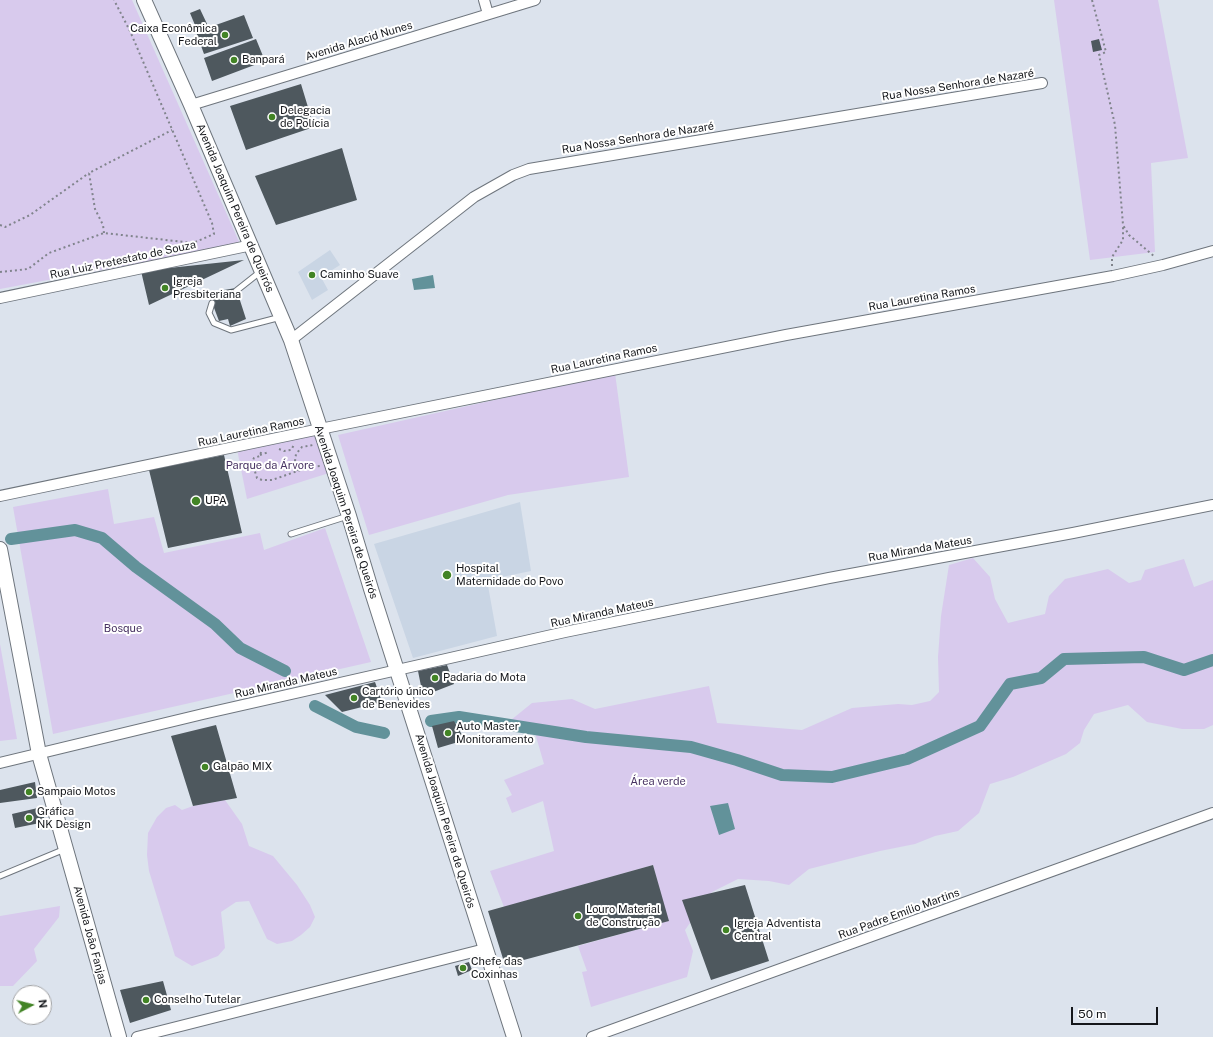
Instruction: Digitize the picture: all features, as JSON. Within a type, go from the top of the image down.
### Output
[{"type":"main road","name":"Avenida Joaquim Pereira de Queirós","points":[[144,0],[252,245],[291,340],[349,516],[514,1037]]},
{"type":"main road","points":[[0,549],[39,754]]},
{"type":"main road","name":"Avenida João Fanjas","points":[[39,754],[119,1037]]},
{"type":"street","points":[[484,0],[488,14]]},
{"type":"street","name":"Avenida Alacid Nunes","points":[[191,105],[535,0]]},
{"type":"street","name":"Rua Nossa Senhora de Nazaré","points":[[291,340],[474,197],[513,174],[529,168],[1042,83]]},
{"type":"street","name":"Rua Luiz Pretestato de Souza","points":[[0,298],[252,245]]},
{"type":"street","name":"Rua Lauretina Ramos","points":[[0,496],[263,442],[322,435],[786,335],[1113,276],[1163,265],[1213,251]]},
{"type":"street","name":"Rua Miranda Mateus","points":[[0,763],[565,632],[829,578],[1073,534],[1213,505]]},
{"type":"street","name":"Rua Padre Emílio Martins","points":[[592,1037],[1213,814]]},
{"type":"street","points":[[137,1037],[485,949]]},
{"type":"lane","points":[[236,291],[262,270]]},
{"type":"lane","points":[[212,303],[209,313],[214,323],[230,330],[282,317]]},
{"type":"lane","points":[[291,534],[349,516]]},
{"type":"lane","points":[[0,876],[66,848]]},
{"type":"path","points":[[0,272],[28,269],[49,253],[104,233],[193,243],[214,234],[212,223],[130,31],[114,0]]},
{"type":"path","points":[[1092,0],[1106,52],[1099,55],[1115,125],[1123,225],[1123,240],[1114,250],[1112,257],[1113,276]]},
{"type":"path","points":[[0,225],[4,227],[30,215],[89,173],[172,130]]},
{"type":"path","points":[[89,173],[95,209],[103,225],[104,233]]},
{"type":"path","points":[[1123,225],[1129,235],[1147,249],[1163,265]]},
{"type":"path","points":[[297,471],[295,461],[296,454],[302,447],[322,435]]},
{"type":"path","points":[[263,442],[260,456],[254,458],[252,462],[257,478],[272,480],[309,467],[332,466]]},
{"type":"shaded area","name":"Caminho Suave","points":[[330,250],[340,265],[321,277],[328,290],[312,300],[298,272]]},
{"type":"shaded area","name":"Hospital Maternidade do Povo","points":[[520,502],[531,571],[487,580],[497,636],[413,658],[374,544]]},
{"type":"green space","points":[[0,0],[132,0],[240,244],[0,289]]},
{"type":"green space","points":[[1054,0],[1158,0],[1188,158],[1151,163],[1155,252],[1090,260]]},
{"type":"green space","points":[[615,373],[629,477],[508,495],[369,535],[338,435]]},
{"type":"green space","name":"Parque da Árvore","points":[[316,431],[329,473],[247,499],[237,449]]},
{"type":"green space","name":"Bosque","points":[[108,489],[114,524],[154,517],[164,553],[260,533],[264,550],[325,528],[371,662],[53,734],[13,507]]},
{"type":"green space","name":"Área verde","points":[[973,558],[990,577],[995,599],[1008,623],[1045,614],[1049,596],[1065,579],[1108,569],[1129,583],[1141,580],[1145,570],[1184,559],[1194,587],[1213,580],[1213,725],[1204,729],[1182,729],[1147,722],[1128,705],[1094,714],[1084,730],[1080,743],[1066,754],[1013,777],[990,784],[979,813],[958,831],[935,836],[915,844],[880,851],[809,869],[789,885],[769,881],[738,879],[712,892],[685,930],[693,951],[687,977],[591,1007],[582,972],[587,971],[578,946],[668,921],[653,865],[504,907],[490,871],[554,851],[543,801],[512,813],[506,798],[512,795],[504,780],[544,764],[533,726],[511,720],[532,703],[572,699],[595,709],[709,686],[717,723],[802,730],[852,708],[898,704],[912,705],[930,701],[939,692],[938,657],[941,616],[949,565]]},
{"type":"green space","points":[[0,644],[17,739],[0,741]]},
{"type":"green space","points":[[225,800],[242,824],[249,846],[273,856],[297,885],[310,905],[315,917],[310,927],[301,935],[292,941],[277,944],[267,939],[249,901],[236,902],[221,912],[225,948],[218,956],[192,966],[175,956],[149,871],[147,855],[148,833],[157,817],[166,808],[175,805],[182,810],[193,806]]},
{"type":"green space","points":[[60,906],[59,917],[34,949],[37,961],[12,986],[0,986],[0,916]]},
{"type":"water","points":[[433,275],[435,288],[414,290],[412,279]]},
{"type":"water","points":[[728,803],[735,829],[719,835],[710,806]]},
{"type":"building","points":[[200,9],[208,26],[197,30],[190,13]]},
{"type":"building","name":"Caixa Econômica Federal","points":[[244,15],[253,38],[204,54],[196,32]]},
{"type":"building","name":"Banpará","points":[[256,39],[265,61],[212,81],[204,58]]},
{"type":"building","points":[[1099,39],[1102,50],[1093,52],[1091,41]]},
{"type":"building","name":"Delegacia de Polícia","points":[[301,84],[314,127],[246,150],[230,106]]},
{"type":"building","points":[[342,148],[357,200],[276,225],[255,176]]},
{"type":"building","name":"Igreja Presbiteriana","points":[[244,260],[149,305],[141,271]]},
{"type":"building","points":[[236,288],[246,319],[230,326],[228,319],[219,321],[210,297],[221,291],[223,297],[226,296],[224,290]]},
{"type":"building","name":"UPA","points":[[224,455],[242,533],[168,548],[149,470]]},
{"type":"building","name":"Padaria do Mota","points":[[447,665],[454,684],[423,696],[418,671]]},
{"type":"building","name":"Cartório único de Benevides","points":[[375,682],[382,702],[342,712],[325,695]]},
{"type":"building","name":"Auto Master Monitoramento","points":[[454,721],[465,740],[438,748],[432,726]]},
{"type":"building","name":"Galpão MIX","points":[[216,725],[237,798],[193,806],[171,736]]},
{"type":"building","points":[[35,782],[37,798],[0,803],[0,790]]},
{"type":"building","name":"Gráfica NK Design","points":[[42,807],[45,822],[15,828],[12,814]]},
{"type":"building","name":"Louro Material de Construção","points":[[653,865],[669,921],[505,965],[488,911]]},
{"type":"building","name":"Igreja Adventista Central","points":[[745,885],[769,961],[711,980],[682,900]]},
{"type":"building","name":"Chefe das Coxinhas","points":[[469,962],[472,970],[458,976],[455,966]]},
{"type":"building","name":"Conselho Tutelar","points":[[163,981],[171,1010],[130,1023],[120,990]]},
{"type":"waterway","points":[[11,539],[75,530],[102,538],[136,567],[215,624],[240,648],[285,671]]},
{"type":"waterway","points":[[431,721],[459,717],[586,737],[691,747],[782,775],[832,777],[907,759],[980,726],[1010,684],[1041,678],[1064,659],[1144,657],[1184,670],[1213,660]]},
{"type":"waterway","points":[[315,706],[356,727],[384,733]]},
{"type":"place","name":"Caixa Econômica Federal","points":[[225,35]]},
{"type":"place","name":"Banpará","points":[[234,60]]},
{"type":"place","name":"Delegacia de Polícia","points":[[272,117]]},
{"type":"place","name":"Caminho Suave","points":[[312,275]]},
{"type":"place","name":"Igreja Presbiteriana","points":[[165,288]]},
{"type":"place","name":"UPA","points":[[196,501]]},
{"type":"place","name":"Hospital Maternidade do Povo","points":[[447,575]]},
{"type":"place","name":"Padaria do Mota","points":[[435,678]]},
{"type":"place","name":"Cartório único de Benevides","points":[[354,698]]},
{"type":"place","name":"Auto Master Monitoramento","points":[[448,733]]},
{"type":"place","name":"Galpão MIX","points":[[205,767]]},
{"type":"place","name":"Sampaio Motos","points":[[29,792]]},
{"type":"place","name":"Gráfica NK Design","points":[[29,818]]},
{"type":"place","name":"Louro Material de Construção","points":[[578,916]]},
{"type":"place","name":"Igreja Adventista Central","points":[[726,930]]},
{"type":"place","name":"Chefe das Coxinhas","points":[[463,968]]},
{"type":"place","name":"Conselho Tutelar","points":[[146,1000]]}]
